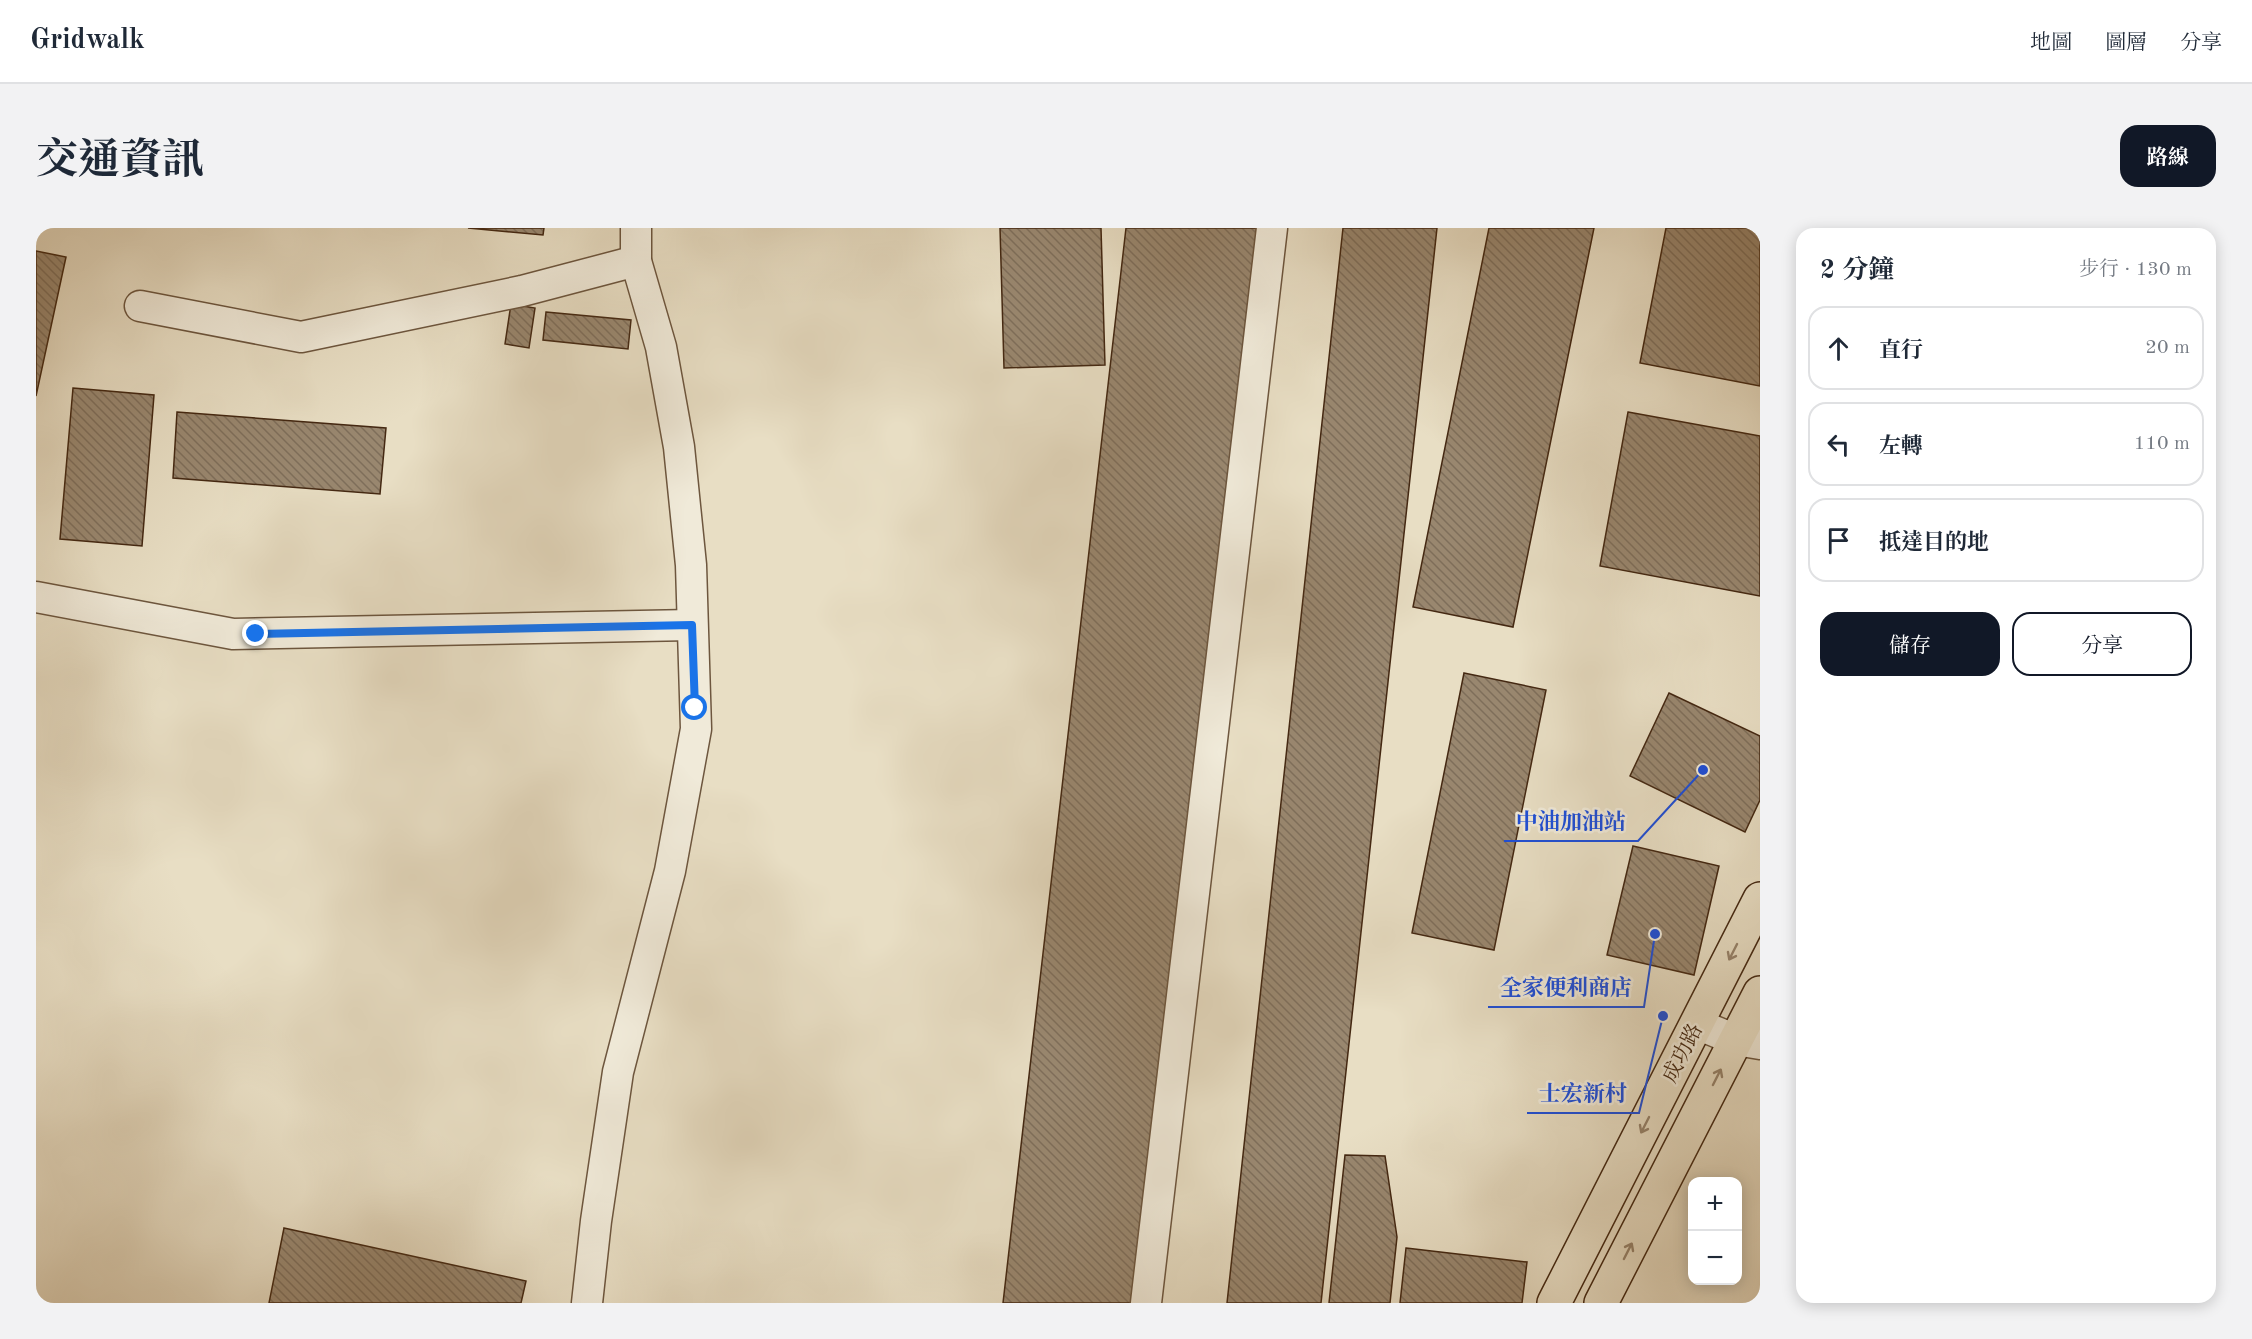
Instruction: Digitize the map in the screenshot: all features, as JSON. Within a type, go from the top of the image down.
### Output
[{"type":"main road","name":"成功路","points":[[1554,1303],[1760,899]]},
{"type":"main road","name":"成功路","points":[[1601,1303],[1748,1042],[1760,993]]},
{"type":"lane","points":[[587,1303],[618,1072],[670,871],[696,729],[691,565],[679,447],[662,347],[636,261],[636,228]]},
{"type":"lane","points":[[1146,1303],[1272,228]]},
{"type":"lane","points":[[140,306],[301,337],[522,291],[636,261]]},
{"type":"lane","points":[[36,597],[233,634],[692,625]]},
{"type":"lane","points":[[1696,1024],[1748,1042]]},
{"type":"building","points":[[468,228],[544,228],[543,235]]},
{"type":"building","points":[[1000,228],[1101,228],[1105,365],[1004,368]]},
{"type":"building","points":[[1126,228],[1277,228],[1155,1303],[1003,1303]]},
{"type":"building","points":[[1343,228],[1437,228],[1321,1303],[1227,1303]]},
{"type":"building","points":[[1489,228],[1594,228],[1513,627],[1413,607]]},
{"type":"building","points":[[1666,228],[1760,228],[1760,386],[1640,363]]},
{"type":"building","points":[[36,251],[66,257],[36,396]]},
{"type":"building","points":[[511,304],[535,308],[529,348],[505,344]]},
{"type":"building","points":[[546,312],[631,320],[628,349],[543,340]]},
{"type":"building","points":[[73,388],[154,395],[142,546],[60,539]]},
{"type":"building","points":[[177,412],[386,428],[380,494],[173,478]]},
{"type":"building","points":[[1628,412],[1760,436],[1760,596],[1600,566]]},
{"type":"building","points":[[1464,673],[1546,690],[1494,950],[1412,933]]},
{"type":"building","points":[[1669,693],[1760,736],[1760,800],[1745,832],[1630,776]]},
{"type":"building","points":[[1633,846],[1719,866],[1694,975],[1607,955]]},
{"type":"building","points":[[1345,1155],[1385,1156],[1397,1237],[1390,1303],[1329,1303]]},
{"type":"building","points":[[284,1228],[526,1281],[521,1303],[269,1303]]},
{"type":"building","points":[[1406,1248],[1527,1262],[1522,1303],[1400,1303]]},
{"type":"place","name":"中油加油站","points":[[1703,770]]},
{"type":"place","name":"全家便利商店","points":[[1655,934]]},
{"type":"place","name":"士宏新村","points":[[1663,1016]]},
{"type":"route","points":[[256,634],[692,625],[695,708]]}]
